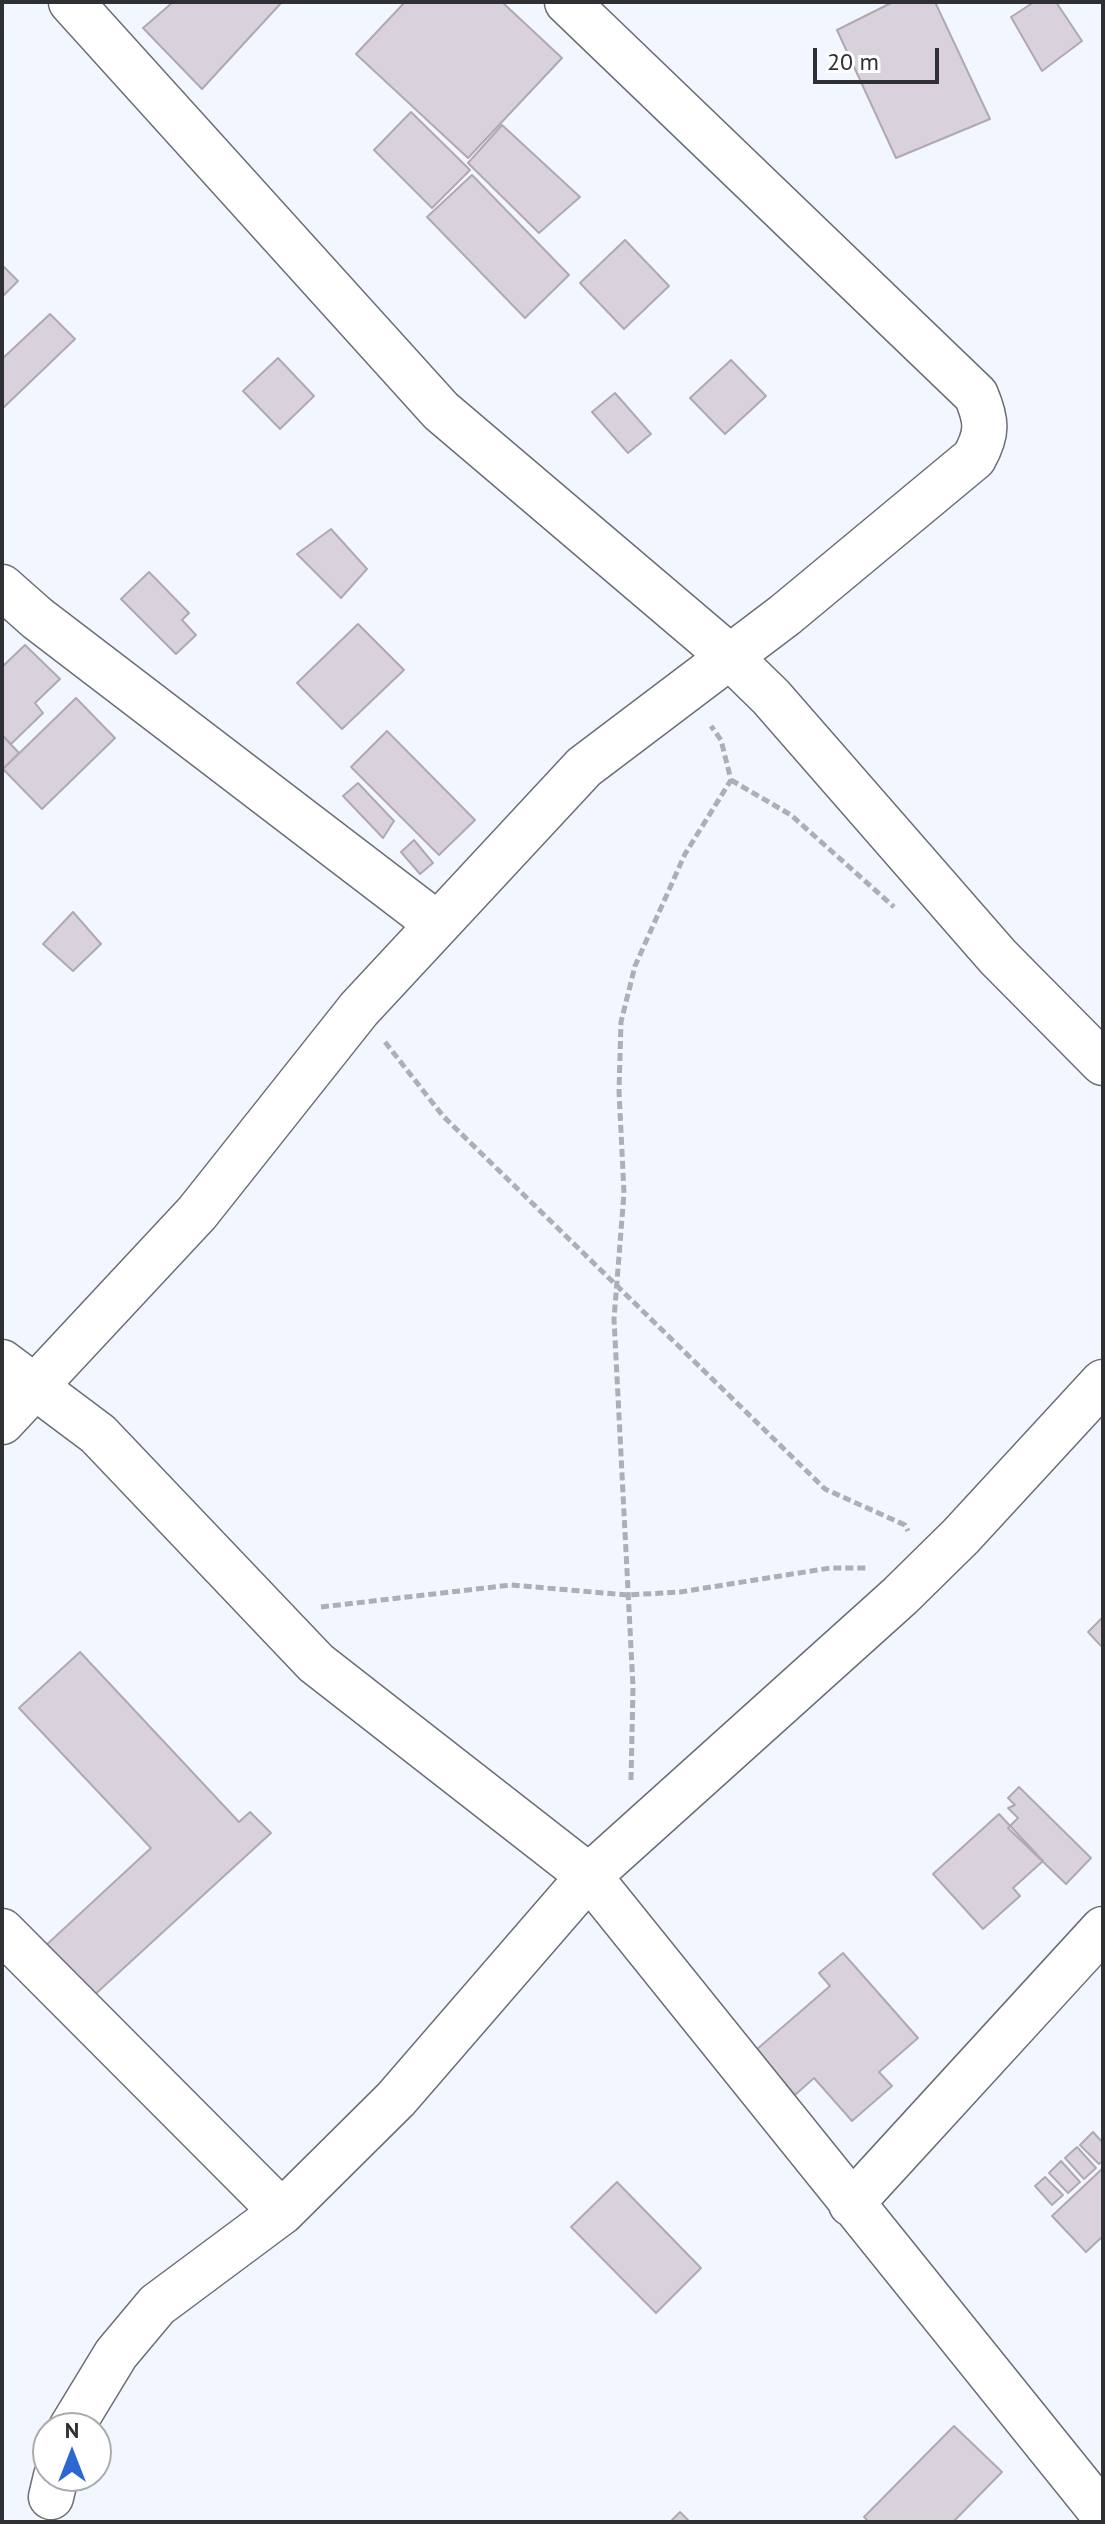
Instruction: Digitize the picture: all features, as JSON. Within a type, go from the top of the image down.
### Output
[{"type":"street","points":[[71,2],[441,411],[728,655],[771,697],[998,957],[1103,1063]]},
{"type":"street","points":[[2,1422],[18,1374],[197,1213],[359,1009],[584,767],[728,655],[785,615],[974,458],[985,438],[986,420],[976,395],[567,2]]},
{"type":"street","points":[[2,587],[37,618],[436,923]]},
{"type":"street","points":[[18,1374],[98,1434],[316,1663],[589,1876],[1103,2514]]},
{"type":"street","points":[[81,2412],[116,2354],[157,2305],[282,2212],[396,2099],[589,1876],[928,1568],[1103,1382]]},
{"type":"street","points":[[851,2204],[1103,1929]]},
{"type":"street","points":[[2,1931],[282,2212]]},
{"type":"path","points":[[685,690],[721,740],[731,780],[791,815],[889,905],[903,911]]},
{"type":"path","points":[[631,1837],[633,1687],[614,1319],[624,1193],[619,1091],[621,1022],[635,966],[685,854],[731,780]]},
{"type":"path","points":[[278,1620],[329,1605],[511,1585],[628,1595],[680,1592],[830,1568],[928,1568],[905,1525],[825,1489],[617,1282],[443,1116],[359,1009]]},
{"type":"building","points":[[173,2],[282,2],[202,89],[143,28]]},
{"type":"building","points":[[405,2],[502,2],[562,58],[468,158],[356,54]]},
{"type":"building","points":[[893,2],[935,2],[990,119],[896,158],[837,30]]},
{"type":"building","points":[[1034,2],[1056,2],[1082,41],[1042,71],[1011,17]]},
{"type":"building","points":[[411,112],[470,170],[432,208],[374,150]]},
{"type":"building","points":[[502,125],[580,197],[539,233],[468,163]]},
{"type":"building","points":[[472,175],[569,275],[525,318],[427,217]]},
{"type":"building","points":[[625,240],[669,286],[624,329],[580,283]]},
{"type":"building","points":[[2,265],[18,281],[2,297]]},
{"type":"building","points":[[50,314],[75,339],[2,409],[2,359]]},
{"type":"building","points":[[278,358],[314,396],[280,429],[243,391]]},
{"type":"building","points":[[731,360],[766,396],[725,434],[690,398]]},
{"type":"building","points":[[615,393],[651,434],[628,453],[592,412]]},
{"type":"building","points":[[331,529],[367,569],[341,598],[297,554]]},
{"type":"building","points":[[149,572],[189,613],[182,620],[196,635],[176,654],[121,599]]},
{"type":"building","points":[[358,624],[404,670],[342,729],[297,683]]},
{"type":"building","points":[[25,645],[60,679],[35,703],[43,713],[11,744],[2,735],[2,667]]},
{"type":"building","points":[[76,698],[115,738],[42,809],[3,769]]},
{"type":"building","points":[[387,731],[475,820],[439,855],[351,767]]},
{"type":"building","points":[[2,735],[19,753],[3,769],[2,768]]},
{"type":"building","points":[[358,783],[394,821],[383,838],[343,796]]},
{"type":"building","points":[[414,840],[433,863],[420,874],[401,852]]},
{"type":"building","points":[[73,912],[101,944],[73,971],[43,944]]},
{"type":"building","points":[[1103,1617],[1103,1648],[1088,1632]]},
{"type":"building","points":[[80,1652],[239,1822],[250,1812],[271,1833],[90,1999],[43,1948],[151,1848],[19,1708]]},
{"type":"building","points":[[1019,1787],[1091,1858],[1066,1884],[1008,1828],[1018,1818],[1008,1808],[1015,1805],[1008,1798]]},
{"type":"building","points":[[999,1814],[1043,1861],[1013,1888],[1020,1896],[983,1929],[933,1874]]},
{"type":"building","points":[[843,1953],[918,2038],[879,2072],[892,2086],[852,2121],[814,2078],[795,2095],[756,2050],[830,1986],[819,1973]]},
{"type":"building","points":[[1093,2132],[1103,2143],[1103,2161],[1099,2164],[1080,2145]]},
{"type":"building","points":[[1077,2147],[1096,2168],[1084,2179],[1065,2158]]},
{"type":"building","points":[[1061,2161],[1080,2182],[1068,2193],[1049,2173]]},
{"type":"building","points":[[1103,2168],[1103,2236],[1086,2252],[1052,2216]]},
{"type":"building","points":[[1045,2177],[1063,2195],[1052,2205],[1035,2186]]},
{"type":"building","points":[[617,2182],[701,2268],[656,2313],[571,2227]]},
{"type":"building","points":[[954,2426],[1002,2472],[953,2522],[869,2522],[864,2517]]},
{"type":"building","points":[[680,2512],[690,2522],[670,2522]]}]
